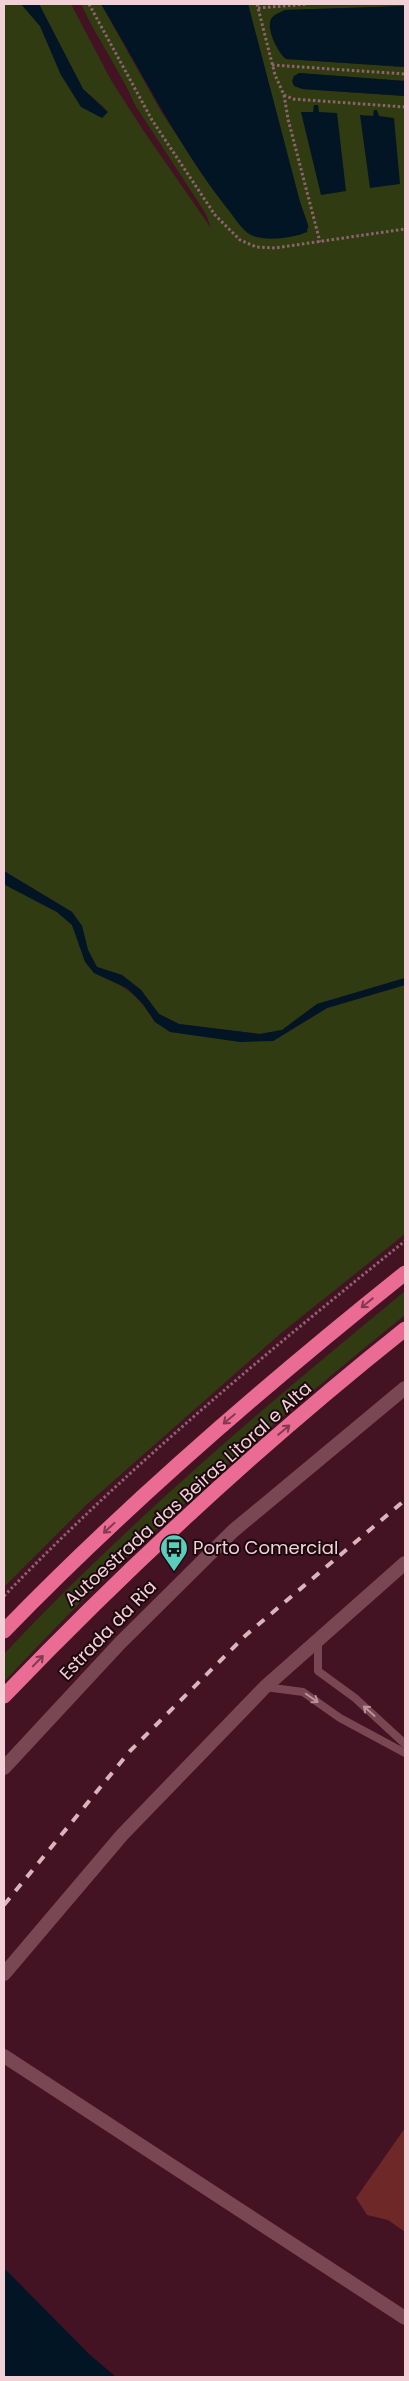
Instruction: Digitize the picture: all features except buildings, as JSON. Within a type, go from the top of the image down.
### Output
[{"type":"highway","name":"Autoestrada das Beiras Litoral e Alta","points":[[4,1631],[55,1579],[214,1431],[405,1273]]},
{"type":"highway","name":"Autoestrada das Beiras Litoral e Alta","points":[[4,1696],[89,1608],[242,1466],[405,1329]]},
{"type":"street","name":"Estrada da Ria","points":[[4,1768],[120,1643],[233,1531],[405,1388]]},
{"type":"street","points":[[4,1974],[122,1835],[265,1687],[318,1638],[405,1563]]},
{"type":"street","points":[[4,2056],[405,2318]]},
{"type":"lane","points":[[318,1638],[318,1671],[355,1698],[405,1744]]},
{"type":"lane","points":[[265,1687],[303,1692],[340,1718],[405,1753]]},
{"type":"path","points":[[89,4],[152,120],[215,215],[233,235],[256,247],[275,248],[405,230]]},
{"type":"path","points":[[308,4],[258,6],[272,65],[284,95],[288,119],[320,242]]},
{"type":"path","points":[[272,65],[405,74]]},
{"type":"path","points":[[284,95],[293,98],[405,107]]},
{"type":"path","points":[[4,1596],[37,1562],[197,1414],[405,1241]]},
{"type":"green space","points":[[4,4],[21,4],[40,26],[61,75],[108,111],[83,89],[39,4],[71,4],[111,80],[211,228],[206,214],[135,105],[81,4],[101,4],[162,113],[214,191],[309,228],[300,202],[248,4],[405,4],[405,6],[285,10],[270,24],[275,44],[286,59],[405,67],[405,81],[299,73],[302,89],[405,96],[405,978],[317,1004],[282,1030],[260,1034],[179,1024],[159,1014],[141,990],[122,975],[97,967],[88,950],[82,926],[72,912],[4,871]]},
{"type":"green space","points":[[4,884],[57,912],[72,925],[94,973],[123,987],[136,997],[155,1022],[273,1041],[327,1008],[405,985],[405,1234],[280,1334],[84,1507],[4,1587]]},
{"type":"green space","points":[[405,1291],[405,1315],[300,1402],[198,1491],[99,1585],[4,1682],[4,1654],[99,1558],[198,1466]]},
{"type":"water","points":[[21,4],[39,4],[83,89],[108,112],[102,118],[81,107],[61,75],[40,26]]},
{"type":"water","points":[[101,4],[248,4],[300,202],[308,225],[307,232],[271,239],[247,233],[208,183],[192,158],[160,107]]},
{"type":"water","points":[[405,6],[405,67],[286,59],[276,46],[270,29],[272,17],[285,10]]},
{"type":"water","points":[[299,73],[405,81],[405,96],[302,89],[294,86],[292,81],[294,76]]},
{"type":"water","points":[[314,105],[318,105],[319,112],[337,113],[346,191],[321,195],[301,112],[313,112]]},
{"type":"water","points":[[374,110],[377,110],[379,116],[394,118],[400,184],[370,188],[360,115],[373,116]]},
{"type":"water","points":[[4,871],[72,912],[82,926],[88,950],[97,967],[122,975],[141,990],[159,1014],[179,1024],[260,1034],[282,1030],[317,1004],[405,978],[405,985],[327,1008],[273,1041],[240,1042],[170,1032],[155,1022],[143,1004],[127,988],[94,973],[85,962],[72,925],[57,912],[4,884]]},
{"type":"water","points":[[4,2268],[90,2355],[116,2377],[4,2377]]},
{"type":"railway","points":[[4,1905],[130,1751],[246,1635],[405,1500]]},
{"type":"place","name":"Porto Comercial","points":[[174,1572]]}]
